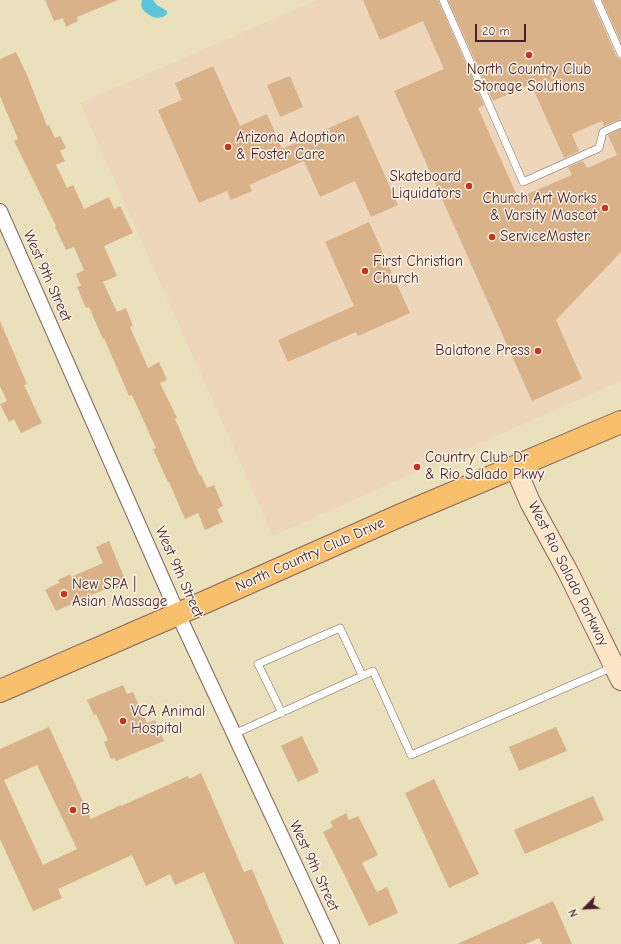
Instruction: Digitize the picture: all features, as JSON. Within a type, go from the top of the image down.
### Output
[{"type":"main road","name":"North Country Club Drive","points":[[0,691],[402,515],[621,422]]},
{"type":"main road","name":"West Rio Salado Parkway","points":[[515,467],[530,502],[568,572],[618,673]]},
{"type":"street","name":"West 9th Street","points":[[0,211],[178,614],[332,944]]},
{"type":"lane","points":[[444,0],[523,182],[599,148],[603,132],[621,124]]},
{"type":"lane","points":[[598,0],[621,54]]},
{"type":"lane","points":[[282,713],[258,664],[340,628],[362,675]]},
{"type":"lane","points":[[234,734],[373,671],[411,755],[618,673]]},
{"type":"shaded area","points":[[317,0],[621,0],[621,381],[273,536],[80,103]]},
{"type":"water","points":[[142,0],[153,0],[157,5],[167,11],[167,14],[163,17],[156,18],[151,16],[142,8]]},
{"type":"building","points":[[45,0],[118,0],[77,17],[78,21],[66,27],[63,18],[54,21]]},
{"type":"building","points":[[363,0],[438,0],[484,105],[478,108],[518,198],[572,175],[568,167],[583,161],[587,168],[617,155],[608,135],[621,129],[621,252],[556,320],[582,379],[532,401],[394,91],[444,69],[423,21],[380,40]]},
{"type":"building","points":[[448,0],[592,0],[616,56],[621,59],[621,119],[604,126],[602,121],[572,134],[579,151],[564,158],[531,84],[493,101]]},
{"type":"building","points":[[602,0],[621,0],[621,42]]},
{"type":"building","points":[[16,52],[27,75],[47,126],[49,125],[55,138],[60,136],[66,148],[60,151],[65,161],[56,165],[67,188],[73,185],[84,209],[109,197],[114,209],[120,206],[133,233],[104,246],[117,276],[103,282],[117,312],[126,308],[133,326],[130,327],[148,368],[159,362],[167,380],[160,383],[177,418],[175,419],[200,476],[201,475],[207,488],[214,485],[223,506],[217,509],[223,522],[205,530],[198,513],[185,519],[153,449],[156,448],[132,395],[129,396],[104,338],[103,339],[89,307],[86,308],[77,287],[81,286],[76,274],[84,270],[74,247],[66,250],[55,227],[56,226],[14,141],[18,139],[0,96],[0,59]]},
{"type":"building","name":"Arizona Adoption & Foster Care","points":[[213,66],[240,126],[267,114],[282,149],[358,115],[398,205],[371,217],[355,181],[320,197],[304,161],[249,185],[252,191],[231,200],[227,191],[199,203],[158,110],[182,100],[175,83]]},
{"type":"building","points":[[290,76],[303,107],[280,117],[267,85]]},
{"type":"building","name":"First Christian Church","points":[[369,222],[410,313],[358,336],[356,332],[288,362],[278,340],[354,306],[325,242]]},
{"type":"building","points":[[0,321],[27,384],[24,385],[42,423],[21,433],[14,419],[9,422],[0,404],[7,401],[0,386]]},
{"type":"building","points":[[109,541],[127,584],[113,590],[112,586],[56,611],[45,590],[59,583],[58,580],[70,574],[71,577],[103,563],[96,547]]},
{"type":"building","name":"VCA Animal Hospital","points":[[123,685],[127,694],[133,692],[147,723],[155,720],[164,741],[116,761],[114,758],[111,759],[104,742],[108,740],[96,714],[94,715],[87,700]]},
{"type":"building","points":[[49,727],[91,819],[188,776],[189,779],[201,773],[244,872],[252,869],[284,944],[235,944],[204,872],[175,885],[170,874],[146,886],[132,855],[58,889],[62,898],[33,911],[0,839],[0,749]],"holes":[[[37,765],[77,849],[43,865],[4,780]]]},
{"type":"building","points":[[556,727],[567,751],[519,771],[509,747]]},
{"type":"building","points":[[302,736],[319,772],[298,782],[281,746]]},
{"type":"building","points":[[434,779],[479,874],[449,888],[405,793]]},
{"type":"building","points":[[593,796],[604,820],[525,854],[514,830]]},
{"type":"building","points":[[346,813],[349,820],[358,816],[378,855],[362,863],[377,892],[387,887],[398,913],[369,926],[323,832],[333,827],[330,822]]},
{"type":"building","points":[[553,901],[572,944],[542,944],[539,938],[526,944],[457,944]]},
{"type":"place","name":"North Country Club Storage Solutions","points":[[529,55]]},
{"type":"place","name":"Arizona Adoption & Foster Care","points":[[228,147]]},
{"type":"place","name":"Skateboard Liquidators","points":[[469,186]]},
{"type":"place","name":"Church Art Works & Varsity Mascot","points":[[605,208]]},
{"type":"place","name":"ServiceMaster","points":[[492,237]]},
{"type":"place","name":"First Christian Church","points":[[365,271]]},
{"type":"place","name":"Balatone Press","points":[[538,351]]},
{"type":"place","name":"Country Club Dr & Rio Salado Pkwy","points":[[417,467]]},
{"type":"place","name":"New SPA | Asian Massage","points":[[64,594]]},
{"type":"place","name":"VCA Animal Hospital","points":[[123,721]]},
{"type":"place","name":"B","points":[[73,810]]}]
